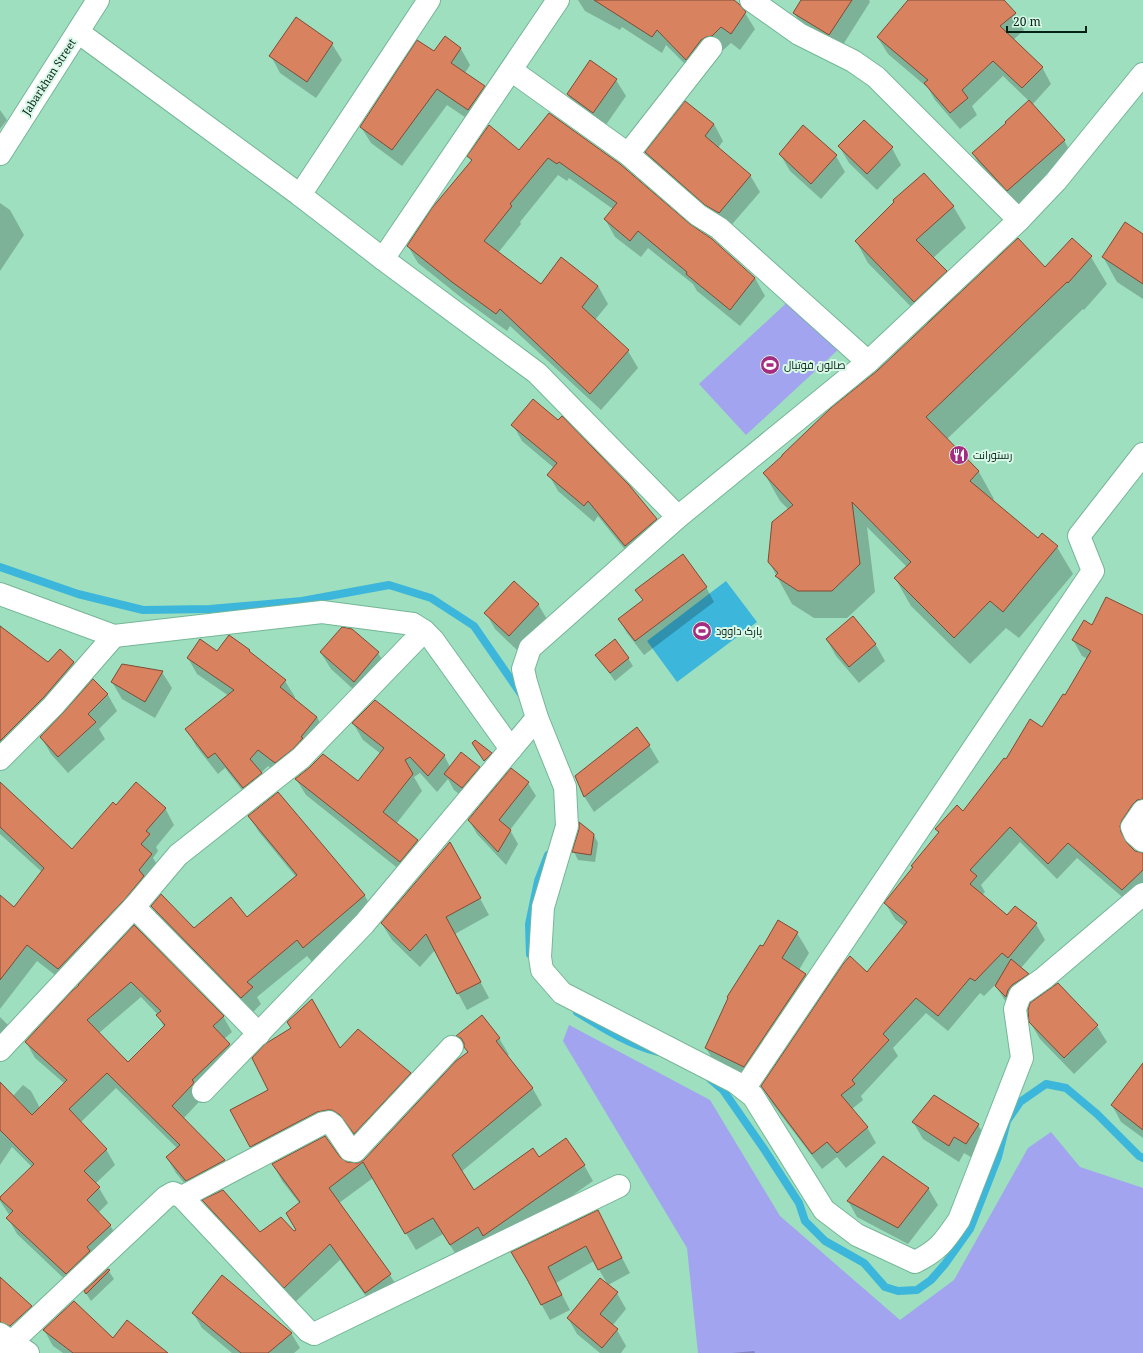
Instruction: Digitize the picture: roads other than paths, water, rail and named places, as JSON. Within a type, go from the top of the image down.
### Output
[{"type":"street","name":"Jabarkhan Street","points":[[0,154],[98,0]]},
{"type":"street","points":[[300,195],[429,0]]},
{"type":"street","points":[[383,259],[558,0]]},
{"type":"street","points":[[751,0],[799,34],[853,61],[876,77],[1019,220]]},
{"type":"street","points":[[78,32],[300,195],[383,259],[537,373],[678,516]]},
{"type":"street","points":[[628,154],[711,48]]},
{"type":"street","points":[[511,70],[628,154],[698,215],[719,228],[868,362]]},
{"type":"street","points":[[1143,74],[1056,182],[1019,220],[868,362],[678,516],[530,648],[523,669],[537,718],[565,787],[567,826],[543,907],[540,957],[542,970],[562,993],[735,1082],[744,1089],[752,1096],[824,1210],[857,1235],[916,1262],[930,1254],[943,1243],[959,1220],[1022,1058],[1014,1009],[1020,994],[1044,978],[1143,894]]},
{"type":"street","points":[[744,1089],[1093,572],[1079,536],[1143,454]]},
{"type":"street","points":[[0,594],[114,636],[322,612],[413,624],[424,631],[433,640],[511,749]]},
{"type":"street","points":[[0,1050],[134,908],[178,855],[301,758],[424,631]]},
{"type":"street","points":[[0,759],[53,706],[114,636]]},
{"type":"street","points":[[203,1091],[364,924],[537,718]]},
{"type":"street","points":[[1143,812],[1132,827],[1135,834],[1143,841]]},
{"type":"street","points":[[134,908],[259,1034]]},
{"type":"street","points":[[182,1197],[323,1123],[329,1122],[333,1125],[350,1150],[355,1151],[452,1047]]},
{"type":"street","points":[[10,1346],[166,1197],[173,1193],[182,1197],[308,1331],[314,1334],[619,1186]]},
{"type":"waterway","points":[[0,567],[78,594],[143,610],[210,609],[302,601],[389,585],[431,598],[474,626],[521,694]]},
{"type":"waterway","points":[[530,954],[529,924],[538,881],[548,855]]},
{"type":"waterway","points":[[577,1012],[606,1030],[636,1045],[658,1052]]},
{"type":"waterway","points":[[710,1079],[723,1090],[764,1149],[799,1203],[805,1221],[825,1241],[864,1263],[885,1287],[898,1291],[917,1290],[931,1280],[945,1264],[970,1229],[998,1157],[1007,1121],[1020,1102],[1046,1084],[1066,1088],[1097,1114],[1139,1156],[1143,1158]]},
{"type":"place","name":"صالون فوتبال","points":[[770,365]]},
{"type":"place","name":"رستورانت","points":[[959,455]]},
{"type":"place","name":"پارک داوود","points":[[702,631]]}]
